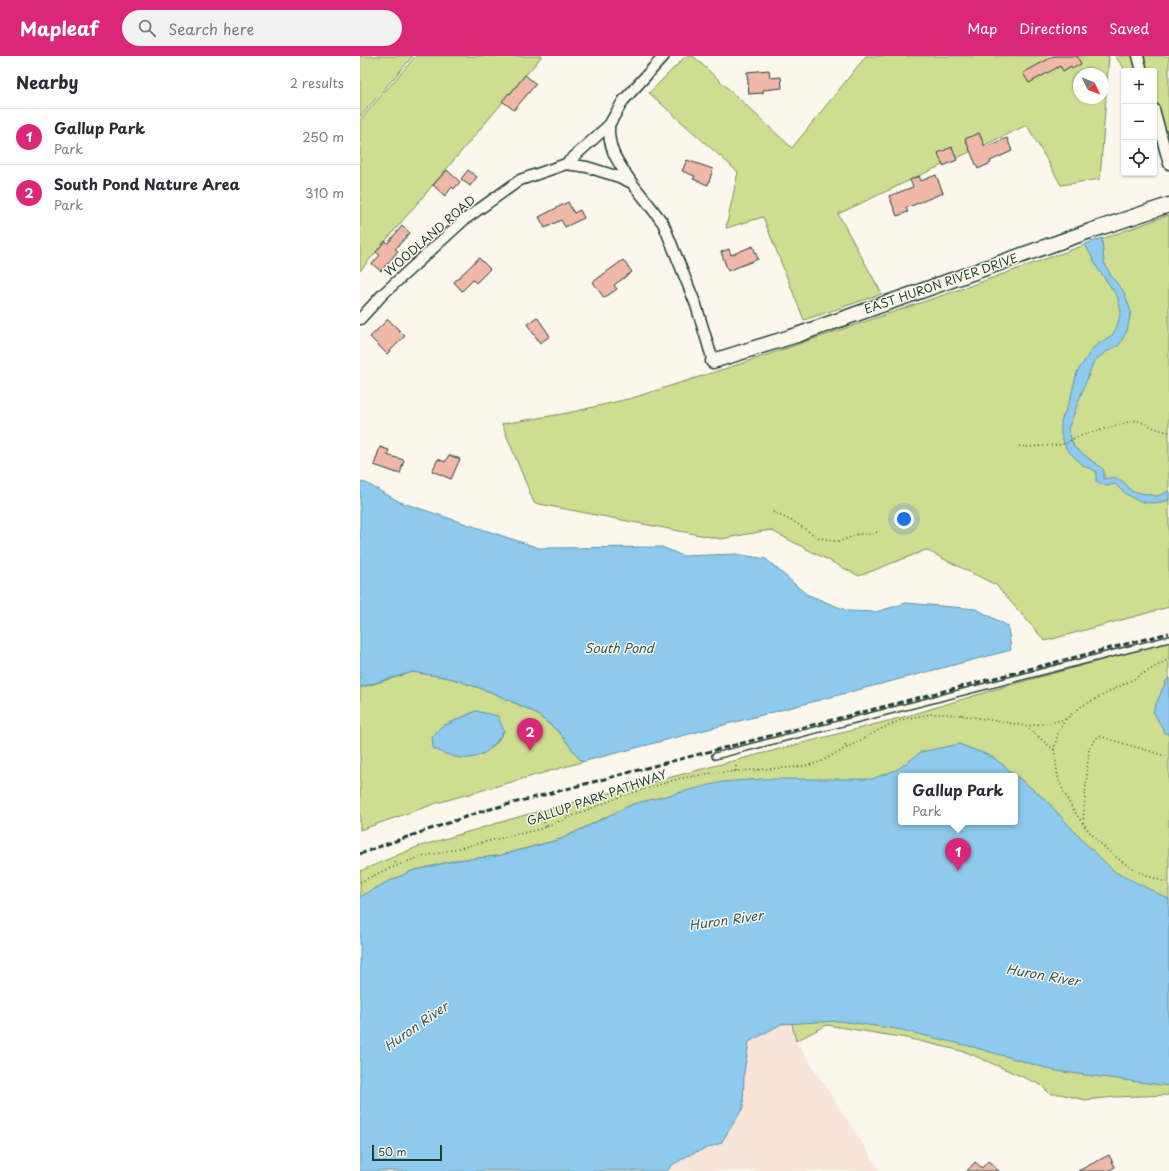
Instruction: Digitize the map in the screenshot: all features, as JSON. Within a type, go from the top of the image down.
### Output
[{"type":"main road","name":"EAST HURON RIVER DRIVE","points":[[713,361],[798,335],[1169,205]]},
{"type":"street","name":"WOODLAND ROAD","points":[[360,319],[383,294],[464,220],[520,180],[566,164],[609,125],[623,101],[664,56]]},
{"type":"street","points":[[1138,56],[1141,68]]},
{"type":"street","points":[[1157,120],[1169,164]]},
{"type":"street","points":[[609,125],[610,146],[619,164],[632,184],[663,223],[696,305],[713,361]]},
{"type":"street","points":[[566,164],[587,167],[619,177],[632,184]]},
{"type":"lane","points":[[715,756],[1169,639]]},
{"type":"path","points":[[1019,446],[1028,448],[1060,445],[1086,434],[1136,420],[1169,432]]},
{"type":"path","points":[[773,512],[796,523],[817,537],[833,541],[841,541],[858,534],[873,534],[880,531]]},
{"type":"path","name":"GALLUP PARK PATHWAY","points":[[360,882],[396,865],[417,858],[546,827],[608,801],[644,788],[695,775],[797,767],[820,762],[901,720],[932,714],[961,715],[1026,726],[1066,719],[1082,706],[1169,659]]},
{"type":"path","points":[[961,715],[962,711]]},
{"type":"path","points":[[1066,719],[1058,733],[1054,750],[1057,772],[1071,805],[1083,823],[1102,844],[1127,865],[1145,875],[1169,883]]},
{"type":"path","points":[[1026,726],[1054,750]]},
{"type":"path","points":[[1083,823],[1089,748],[1099,736],[1169,757]]},
{"type":"path","points":[[845,744],[847,748]]},
{"type":"path","points":[[736,766],[736,772]]},
{"type":"path","points":[[544,822],[546,827]]},
{"type":"shaded area","points":[[781,1024],[792,1024],[796,1041],[880,1171],[667,1171],[672,1165],[691,1154],[721,1143],[744,1072],[749,1042]]},
{"type":"green space","points":[[360,56],[413,56],[360,117]]},
{"type":"green space","points":[[416,56],[542,56],[360,271],[360,120]]},
{"type":"green space","points":[[686,56],[693,56],[792,148],[866,56],[1109,56],[1108,68],[1073,68],[1073,104],[1105,104],[1100,179],[1061,185],[1027,125],[838,214],[882,294],[804,320],[763,217],[726,228],[738,172],[649,93]]},
{"type":"green space","points":[[1115,56],[1169,56],[1169,134],[1157,116],[1157,68],[1124,68]]},
{"type":"green space","points":[[1169,215],[1169,607],[1045,641],[996,585],[926,550],[859,576],[770,530],[721,539],[534,503],[502,424],[568,413],[632,398],[743,363],[964,288]]},
{"type":"green space","points":[[1169,642],[1169,1095],[1115,1097],[1085,1100],[1060,1094],[1050,1094],[1041,1085],[966,1052],[906,1038],[827,1025],[796,1041],[792,1024],[633,804],[561,839],[498,856],[457,860],[412,871],[385,883],[360,897],[360,871],[417,847],[525,815],[907,716],[1010,685]]},
{"type":"green space","points":[[413,672],[450,678],[491,692],[534,712],[559,732],[582,762],[437,803],[360,830],[360,688]],"holes":[[[476,711],[504,731],[496,744],[482,754],[441,727]]]},
{"type":"water","points":[[1102,238],[1104,262],[1111,276],[1124,292],[1131,312],[1127,331],[1119,345],[1094,361],[1068,429],[1074,447],[1104,470],[1104,479],[1114,477],[1124,482],[1131,491],[1157,496],[1169,491],[1169,500],[1161,502],[1154,503],[1140,501],[1127,495],[1115,484],[1106,486],[1096,481],[1096,471],[1084,466],[1067,450],[1061,435],[1061,421],[1070,400],[1077,372],[1093,348],[1113,334],[1121,311],[1117,296],[1098,269],[1085,244]]},
{"type":"water","name":"South Pond","points":[[360,482],[366,483],[400,502],[539,548],[662,547],[683,556],[736,554],[766,559],[806,594],[848,611],[876,612],[906,603],[976,609],[1008,626],[1011,650],[582,762],[559,732],[534,712],[491,692],[450,678],[413,672],[360,687]]},
{"type":"water","points":[[1169,678],[1169,735],[1165,733],[1153,711],[1166,681]]},
{"type":"water","points":[[476,711],[498,716],[504,731],[489,749],[473,758],[464,758],[454,757],[433,748],[432,737],[441,727]]},
{"type":"water","name":"Huron River","points":[[959,744],[993,757],[1013,773],[898,773],[898,825],[1018,825],[1018,777],[1046,800],[1084,842],[1115,872],[1169,899],[1169,1086],[1056,1071],[973,1047],[897,1029],[840,1021],[781,1024],[749,1042],[744,1072],[743,1108],[721,1143],[691,1154],[672,1165],[667,1171],[360,1171],[360,897],[385,883],[412,871],[457,860],[498,856],[561,839],[633,804],[722,782],[761,779],[872,779],[898,769],[921,752]]},
{"type":"building","points":[[1054,56],[1077,56],[1081,64],[1072,69],[1071,66],[1063,71],[1060,66],[1029,83],[1023,73]]},
{"type":"building","points":[[769,70],[770,78],[781,77],[782,88],[763,90],[763,93],[749,94],[747,72]]},
{"type":"building","points":[[525,75],[536,84],[514,110],[502,101],[509,93],[510,94]]},
{"type":"building","points":[[979,133],[985,147],[1007,138],[1012,151],[990,161],[991,163],[978,169],[965,139]]},
{"type":"building","points":[[952,147],[957,160],[943,166],[938,153]]},
{"type":"building","points":[[687,160],[713,169],[708,185],[693,179],[695,176],[682,171]]},
{"type":"building","points":[[447,170],[460,182],[454,189],[452,187],[445,196],[433,185]]},
{"type":"building","points":[[468,170],[477,177],[470,186],[461,179]]},
{"type":"building","points":[[936,175],[943,193],[906,208],[908,212],[897,216],[889,196],[913,187],[910,180],[919,176],[921,181]]},
{"type":"building","points":[[568,202],[574,213],[580,210],[584,218],[565,227],[561,220],[545,228],[539,217]]},
{"type":"building","points":[[402,226],[410,233],[395,249],[398,251],[381,271],[372,264],[380,255],[376,252],[385,241],[388,243]]},
{"type":"building","points":[[753,246],[758,259],[728,271],[721,252],[729,249],[731,255]]},
{"type":"building","points":[[479,258],[490,269],[476,283],[473,280],[462,291],[454,282]]},
{"type":"building","points":[[623,260],[632,272],[614,285],[617,289],[604,298],[593,282]]},
{"type":"building","points":[[537,317],[550,336],[540,343],[527,324]]},
{"type":"building","points":[[388,319],[405,336],[387,354],[370,337]]},
{"type":"building","points":[[380,447],[389,450],[387,455],[404,460],[400,474],[374,465]]},
{"type":"building","points":[[449,455],[460,459],[451,479],[432,471],[438,459],[445,462]]},
{"type":"building","points":[[1109,1155],[1115,1167],[1108,1171],[1078,1171]]},
{"type":"building","points":[[988,1161],[999,1171],[967,1171],[975,1162],[982,1168]]},
{"type":"railway","points":[[360,854],[483,811],[1169,633]]},
{"type":"place","name":"South Pond Nature Area","points":[[530,751]]},
{"type":"place","name":"Gallup Park","points":[[958,871]]}]
